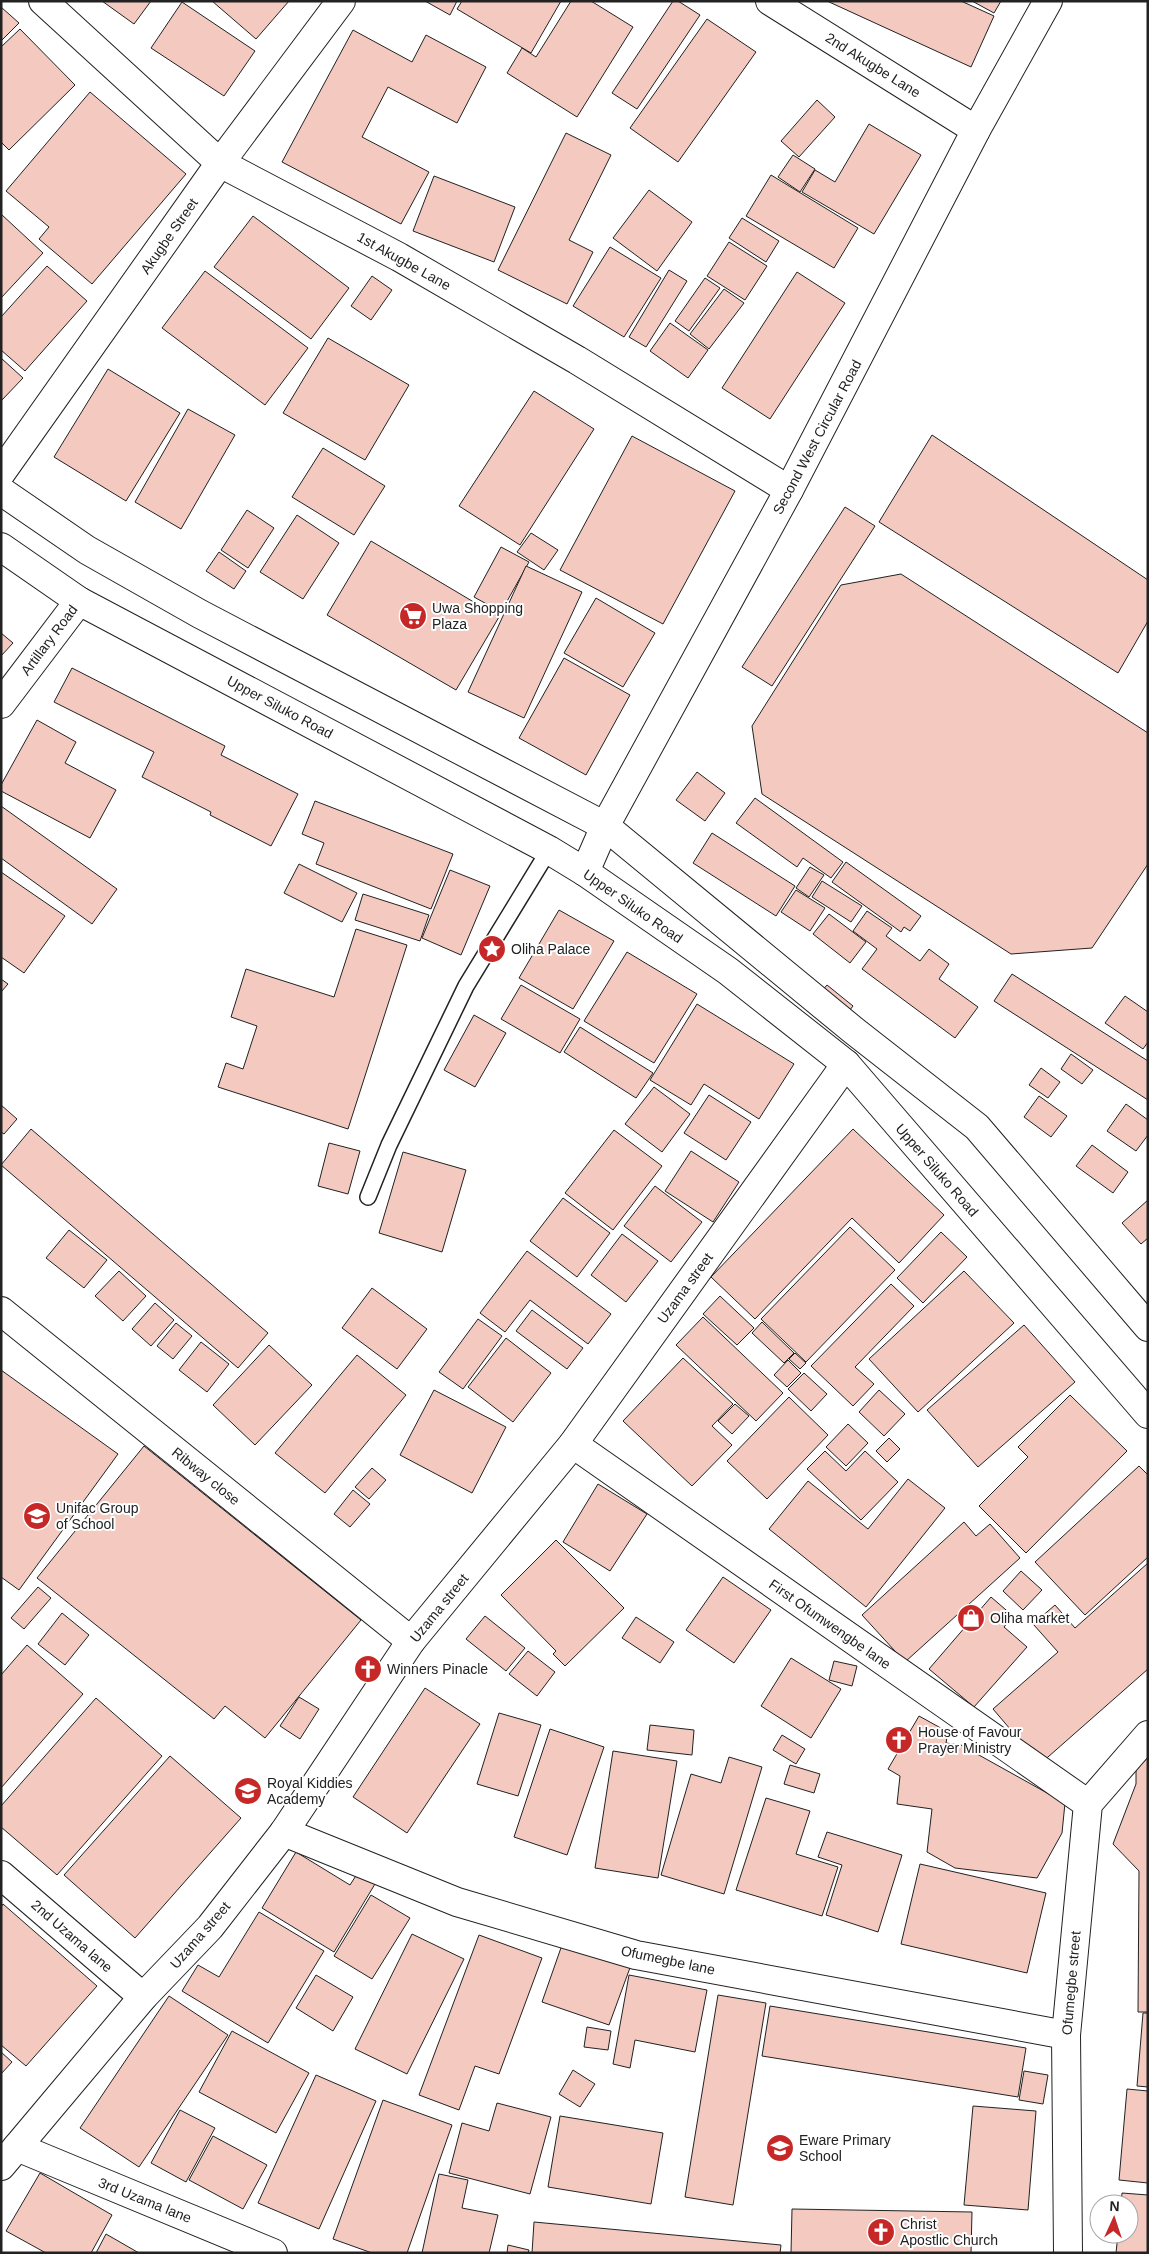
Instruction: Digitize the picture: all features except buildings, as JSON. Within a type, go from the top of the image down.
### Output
[{"type":"street","name":"1st Akugbe Lane","points":[[43,1],[220,163],[399,256],[577,360],[789,490]]},
{"type":"street","name":"Akugbe Street","points":[[1,473],[220,163],[341,1]]},
{"type":"street","name":"2nd Akugbe Lane","points":[[770,1],[976,130]]},
{"type":"street","name":"Second West Circular Road","points":[[586,872],[605,826],[789,490],[976,130],[1048,1]]},
{"type":"street","points":[[1,491],[87,550],[200,614],[605,826],[853,1030],[977,1127],[1148,1326]]},
{"type":"street","name":"Upper Siluko Road","points":[[1,547],[79,601],[549,850],[586,872],[728,971],[846,1064],[1148,1414]]},
{"type":"street","name":"Artillary Road","points":[[1,704],[79,601]]},
{"type":"street","name":"Uzama street","points":[[9,2157],[144,1997],[210,1928],[284,1832],[411,1641],[573,1444],[846,1064]]},
{"type":"street","name":"Ribway close","points":[[1,1311],[411,1641]]},
{"type":"street","name":"First Ofumwengbe lane","points":[[573,1444],[1088,1804]]},
{"type":"street","points":[[1088,1804],[1148,1735]]},
{"type":"street","name":"Ofumegbe street","points":[[1068,2253],[1066,2035],[1088,1804]]},
{"type":"street","name":"Ofumegbe lane","points":[[284,1832],[457,1902],[636,1955],[1066,2035]]},
{"type":"street","name":"2nd Uzama lane","points":[[1,1875],[144,1997]]},
{"type":"street","name":"3rd Uzama lane","points":[[9,2157],[274,2253]]},
{"type":"lane","points":[[368,1197],[390,1145],[466,986],[549,850]]},
{"type":"place","name":"Uwa Shopping Plaza","points":[[413,616]]},
{"type":"place","name":"Oliha Palace","points":[[492,949]]},
{"type":"place","name":"Unifac Group of School","points":[[37,1516]]},
{"type":"place","name":"Oliha market","points":[[971,1618]]},
{"type":"place","name":"Winners Pinacle","points":[[368,1669]]},
{"type":"place","name":"House of Favour Prayer Ministry","points":[[899,1740]]},
{"type":"place","name":"Royal Kiddies Academy","points":[[248,1791]]},
{"type":"place","name":"Eware Primary School","points":[[780,2148]]},
{"type":"place","name":"Christ Apostlic Church","points":[[881,2232]]}]
